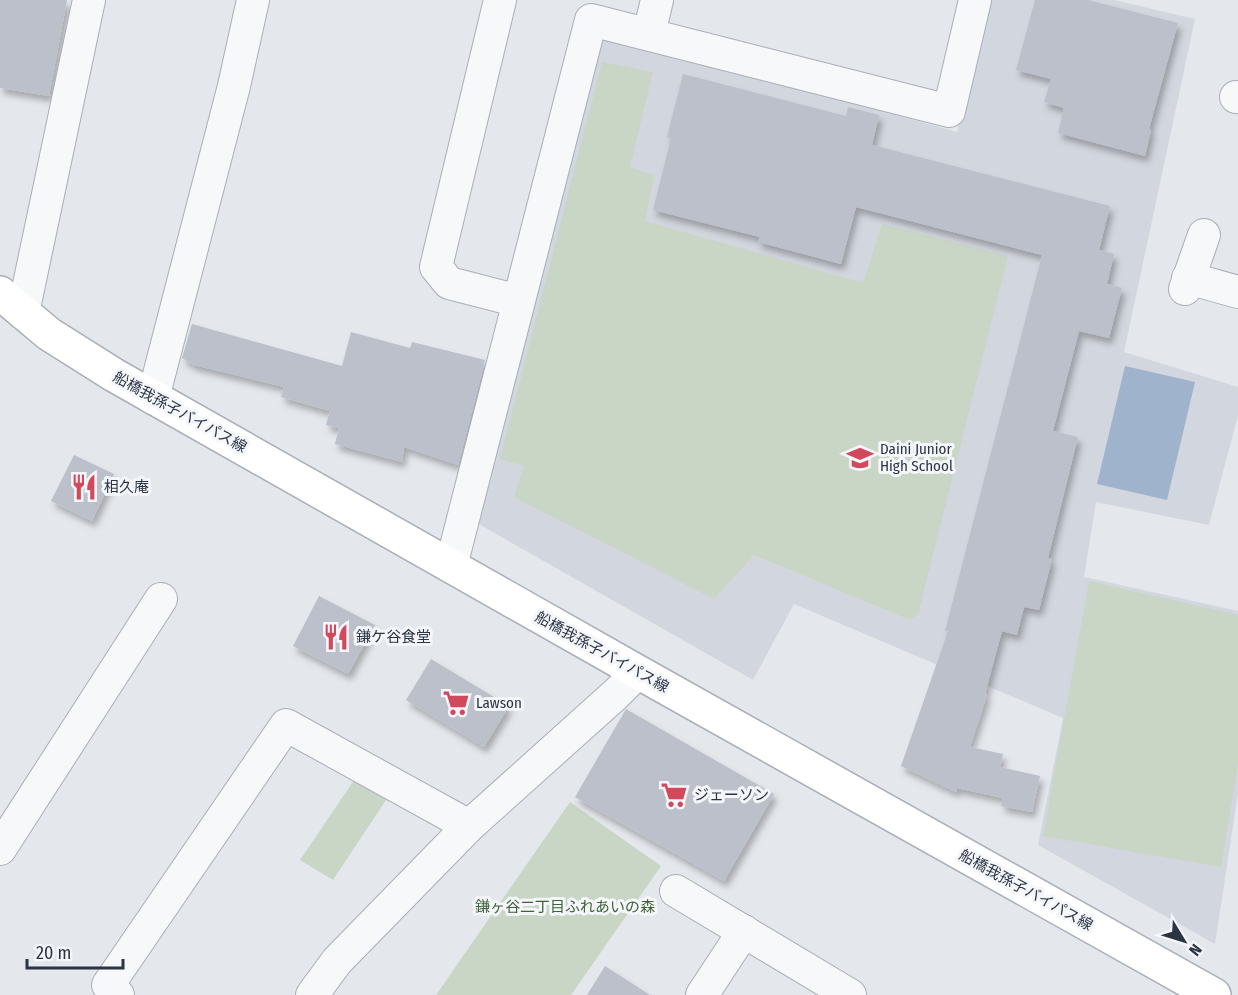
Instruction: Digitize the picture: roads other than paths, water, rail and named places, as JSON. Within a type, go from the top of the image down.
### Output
[{"type":"street","points":[[12,303],[89,0]]},
{"type":"street","points":[[153,398],[234,86],[253,0]]},
{"type":"street","points":[[500,0],[436,267],[449,283],[519,301]]},
{"type":"street","points":[[649,34],[657,0]]},
{"type":"street","points":[[451,567],[591,20],[949,111],[975,0]]},
{"type":"street","points":[[1204,235],[1186,284],[1238,292]]},
{"type":"street","name":"船橋我孫子バイパス線","points":[[12,303],[49,334],[153,398],[1214,995]]},
{"type":"street","points":[[0,849],[161,599]]},
{"type":"street","points":[[312,995],[337,961],[469,826],[638,672]]},
{"type":"street","points":[[118,995],[108,986],[286,725],[469,826]]},
{"type":"street","points":[[676,891],[850,995]]},
{"type":"street","points":[[702,995],[744,931]]},
{"type":"water","points":[[1125,366],[1195,382],[1167,500],[1097,484]]},
{"type":"place","name":"Daini Junior High School","points":[[860,458]]},
{"type":"place","name":"相久庵","points":[[84,487]]},
{"type":"place","name":"鎌ケ谷食堂","points":[[336,637]]},
{"type":"place","name":"Lawson","points":[[456,703]]},
{"type":"place","name":"ジェーソン","points":[[674,795]]},
{"type":"park label","name":"鎌ヶ谷二丁目ふれあいの森","points":[[565,907]]}]
